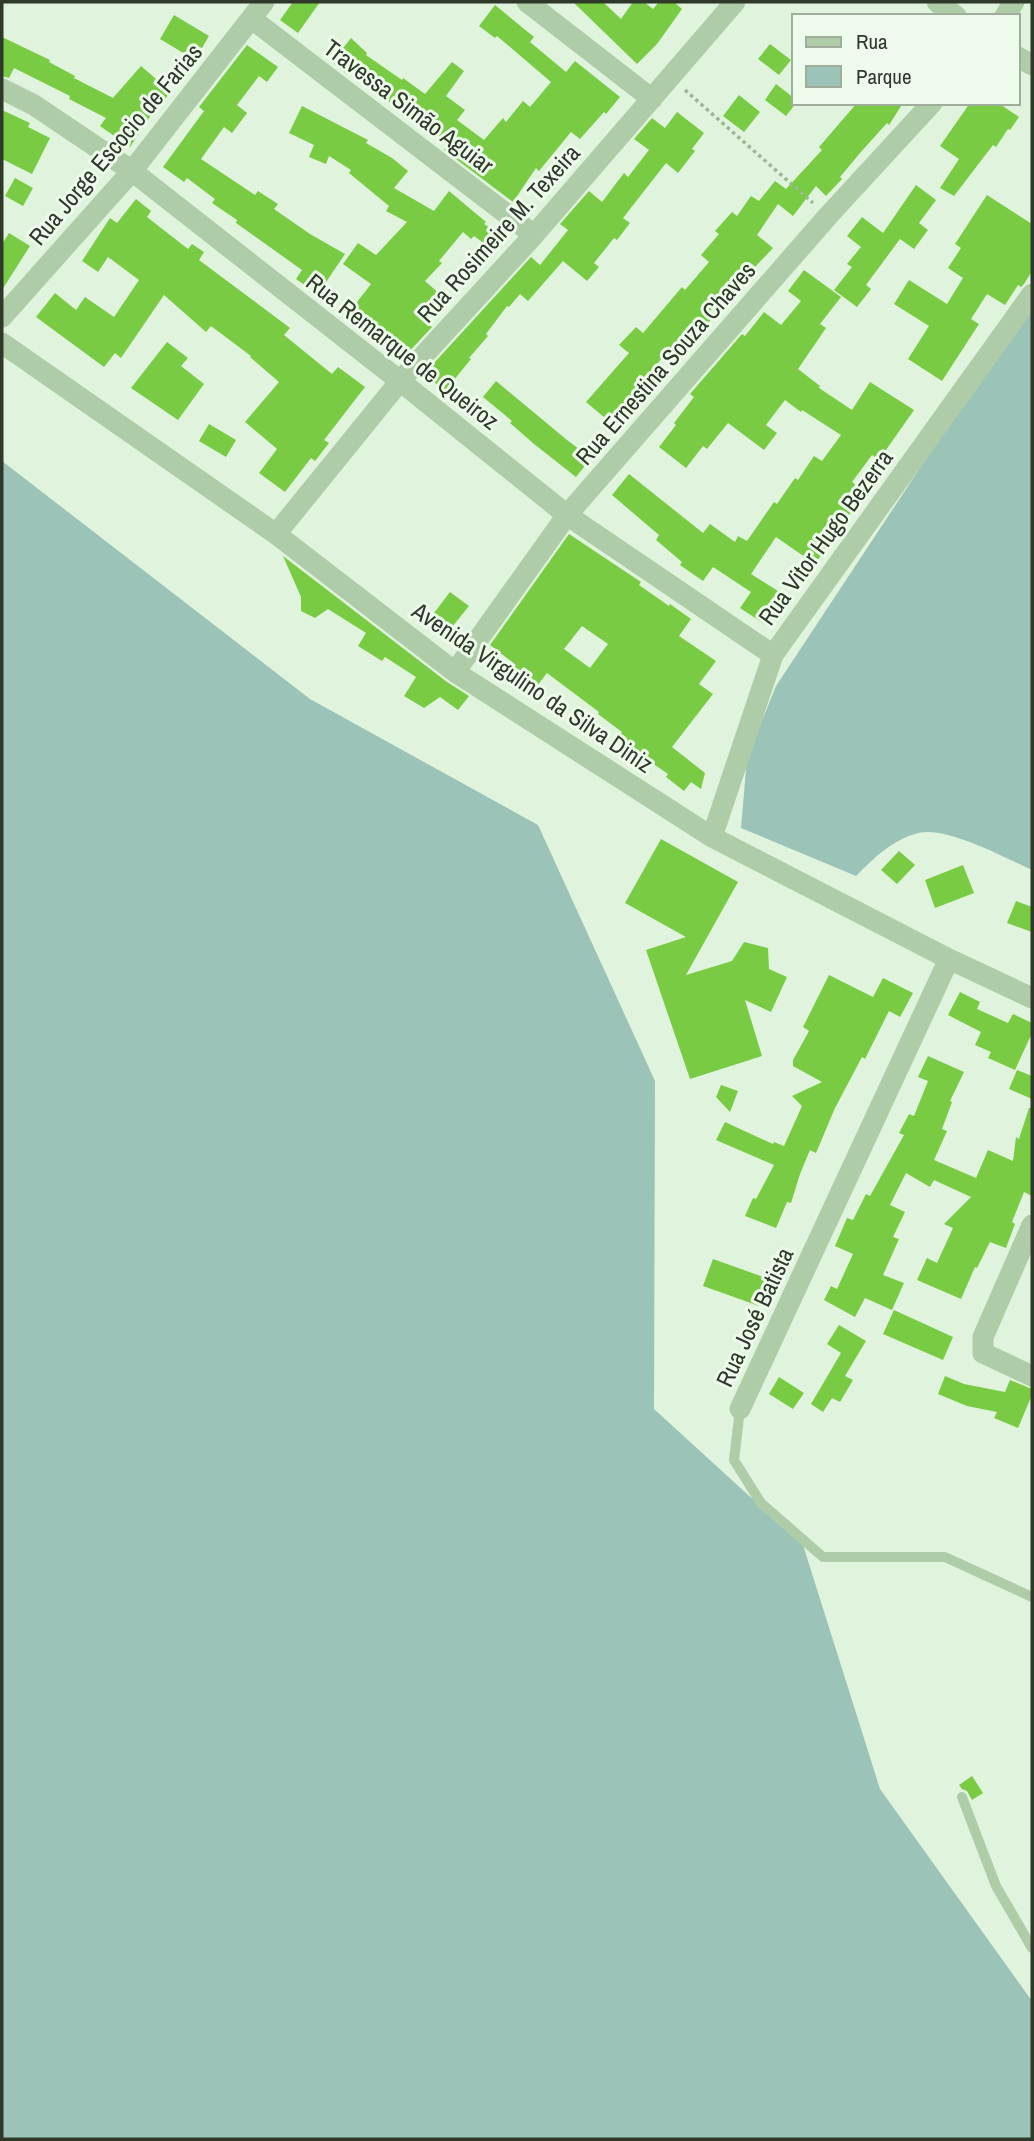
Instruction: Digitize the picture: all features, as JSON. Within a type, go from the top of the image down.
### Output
[{"type":"street","points":[[527,2],[652,99]]},
{"type":"street","name":"Rua Rosimeire M. Texeira","points":[[276,534],[400,381],[534,235],[735,2]]},
{"type":"street","points":[[937,2],[953,14]]},
{"type":"street","name":"Rua Jorge Escocio de Farias","points":[[2,317],[132,172],[258,10]]},
{"type":"street","name":"Travessa Simão Aguiar","points":[[258,10],[534,235]]},
{"type":"street","name":"Rua Remarque de Queiroz","points":[[2,89],[34,105],[132,172],[400,381],[567,516],[772,655]]},
{"type":"street","name":"Rua Ernestina Souza Chaves","points":[[455,672],[567,516],[828,216],[930,105]]},
{"type":"street","name":"Rua Vitor Hugo Bezerra","points":[[712,837],[772,655],[1032,294]]},
{"type":"street","name":"Avenida Virgulino da Silva Diniz","points":[[2,343],[276,534],[455,672],[712,837],[949,959],[1032,998]]},
{"type":"street","name":"Rua José Batista","points":[[740,1409],[949,959]]},
{"type":"street","points":[[1032,1225],[983,1337],[983,1353],[1032,1376]]},
{"type":"lane","name":"Rua José Batista","points":[[740,1409],[734,1460],[761,1503],[823,1557],[945,1557],[1032,1597]]},
{"type":"lane","points":[[962,1797],[996,1886],[1032,1948]]},
{"type":"path","points":[[670,77],[828,216]]},
{"type":"green space","points":[[1032,304],[1032,870],[960,838],[930,832],[909,836],[892,845],[856,876],[741,828],[747,758],[776,686],[986,368]]},
{"type":"green space","points":[[2,461],[310,699],[538,825],[655,1081],[654,1409],[803,1545],[880,1789],[1032,2001],[1032,2139],[2,2139]]},
{"type":"building","points":[[293,2],[320,2],[298,33],[280,20]]},
{"type":"building","points":[[573,2],[603,2],[621,19],[633,2],[644,2],[653,9],[659,2],[674,2],[682,9],[657,44],[637,64]]},
{"type":"building","points":[[495,5],[534,37],[530,42],[566,72],[575,61],[620,97],[580,139],[571,132],[539,171],[536,168],[513,202],[444,150],[449,144],[351,72],[348,75],[332,62],[351,38],[366,55],[425,94],[452,62],[464,71],[446,96],[465,110],[457,120],[484,140],[503,118],[506,122],[523,101],[530,107],[551,82],[497,36],[495,38],[479,26]]},
{"type":"building","points":[[174,15],[209,36],[195,60],[160,39]]},
{"type":"building","points":[[2,37],[50,60],[49,62],[75,76],[74,78],[113,98],[141,66],[171,92],[151,115],[130,147],[100,126],[106,118],[69,99],[70,96],[14,68],[9,78],[2,76]]},
{"type":"building","points":[[770,44],[791,60],[779,75],[758,59]]},
{"type":"building","points":[[247,45],[278,67],[267,82],[259,76],[237,105],[247,113],[232,133],[224,127],[201,159],[255,195],[258,191],[278,204],[274,209],[345,254],[318,294],[296,279],[302,270],[236,223],[237,220],[212,203],[215,199],[187,178],[184,182],[163,167],[204,111],[199,107]]},
{"type":"building","points":[[776,84],[792,96],[792,105],[794,105],[786,116],[765,100]]},
{"type":"building","points":[[739,95],[760,112],[744,132],[723,116]]},
{"type":"building","points":[[855,105],[902,105],[889,125],[887,123],[860,153],[826,196],[816,186],[793,216],[778,204],[757,235],[773,248],[755,267],[752,264],[710,311],[715,315],[680,357],[670,349],[642,381],[647,385],[633,400],[639,405],[618,429],[586,402],[629,353],[619,345],[636,327],[643,333],[682,287],[685,290],[709,262],[701,255],[719,234],[715,231],[732,212],[737,216],[751,196],[759,201],[775,181],[786,189],[822,150],[819,147]]},
{"type":"building","points":[[969,105],[1001,105],[1019,117],[996,147],[993,145],[954,196],[940,188],[959,159],[940,146]]},
{"type":"building","points":[[302,106],[368,140],[366,143],[408,171],[394,188],[434,211],[449,191],[486,222],[484,224],[499,234],[489,247],[463,232],[439,261],[442,263],[425,281],[442,296],[423,320],[432,327],[406,355],[347,315],[371,284],[343,264],[358,243],[376,255],[407,222],[386,211],[389,206],[349,173],[351,170],[329,156],[326,164],[309,157],[314,145],[289,133]]},
{"type":"building","points":[[2,110],[30,123],[28,127],[50,138],[32,174],[2,159]]},
{"type":"building","points":[[677,112],[704,133],[692,149],[695,151],[678,173],[666,163],[623,218],[630,223],[594,263],[599,267],[587,281],[563,261],[528,301],[520,294],[507,306],[486,334],[488,336],[445,391],[424,374],[531,257],[540,265],[568,230],[560,224],[589,191],[602,202],[624,173],[628,177],[649,150],[634,139],[652,118],[665,128]]},
{"type":"building","points":[[15,178],[33,188],[23,206],[5,196]]},
{"type":"building","points":[[916,185],[936,200],[919,223],[928,230],[914,249],[900,239],[866,285],[871,289],[857,307],[834,290],[852,267],[847,264],[861,247],[847,236],[862,217],[883,233]]},
{"type":"building","points":[[987,195],[1032,224],[1032,271],[1021,287],[1018,285],[1005,305],[987,294],[971,319],[979,324],[942,381],[908,359],[929,326],[894,304],[909,280],[947,304],[963,278],[948,268],[961,248],[955,244]]},
{"type":"building","points":[[136,199],[151,211],[147,217],[188,249],[192,244],[204,252],[199,260],[290,328],[284,335],[332,374],[338,367],[365,387],[324,440],[329,443],[315,461],[311,458],[285,492],[259,473],[277,449],[245,422],[279,382],[251,356],[211,326],[206,332],[164,295],[121,358],[115,353],[104,367],[36,317],[55,293],[76,310],[85,297],[114,317],[139,280],[108,257],[98,272],[82,261],[110,218],[117,223]]},
{"type":"building","points":[[9,233],[30,246],[2,290],[2,244]]},
{"type":"building","points":[[804,270],[841,297],[820,324],[826,328],[798,369],[820,386],[819,388],[852,410],[870,382],[914,410],[879,460],[872,455],[852,482],[865,492],[815,564],[776,537],[751,574],[786,596],[766,625],[740,608],[751,592],[713,567],[703,581],[680,565],[682,562],[656,540],[659,535],[612,495],[629,474],[703,533],[710,524],[735,542],[738,536],[747,541],[774,502],[777,504],[795,478],[798,480],[814,456],[822,461],[841,435],[785,400],[766,425],[777,433],[764,450],[728,423],[707,449],[703,446],[686,468],[659,447],[694,397],[690,394],[742,334],[745,336],[764,312],[781,325],[801,301],[788,291]]},
{"type":"building","points":[[167,342],[188,358],[181,366],[204,384],[178,420],[131,388]]},
{"type":"building","points":[[496,381],[591,458],[576,477],[534,444],[483,397]]},
{"type":"building","points":[[209,424],[236,440],[226,457],[199,441]]},
{"type":"building","points":[[569,534],[641,582],[639,585],[691,619],[679,636],[716,661],[699,684],[713,694],[672,747],[705,773],[701,789],[691,782],[684,791],[666,777],[668,774],[617,739],[622,732],[598,714],[599,712],[547,673],[537,686],[513,669],[516,665],[490,645]],"holes":[[[582,626],[608,644],[590,668],[564,649]]]},
{"type":"building","points":[[283,556],[469,696],[458,710],[440,697],[424,708],[404,696],[416,677],[385,657],[382,661],[358,646],[366,633],[328,609],[315,618],[301,611],[301,597]]},
{"type":"building","points":[[450,592],[469,606],[452,627],[434,613]]},
{"type":"building","points":[[661,839],[738,882],[686,975],[732,961],[744,942],[768,948],[769,969],[787,977],[771,1012],[745,1000],[762,1056],[690,1079],[646,950],[686,937],[625,903]]},
{"type":"building","points":[[899,851],[915,865],[897,884],[881,870]]},
{"type":"building","points":[[963,865],[974,893],[935,908],[925,880]]},
{"type":"building","points":[[1016,901],[1032,907],[1032,932],[1007,923]]},
{"type":"building","points":[[829,975],[873,997],[883,978],[913,993],[900,1017],[889,1011],[865,1059],[862,1057],[835,1108],[816,1153],[810,1150],[791,1203],[787,1202],[776,1228],[745,1216],[774,1165],[716,1140],[725,1122],[773,1144],[774,1142],[784,1146],[802,1106],[792,1096],[822,1082],[793,1066],[793,1060],[809,1031],[803,1027]]},
{"type":"building","points":[[960,992],[980,1002],[977,1009],[1008,1023],[1013,1014],[1032,1023],[1032,1033],[1015,1070],[988,1058],[991,1052],[975,1045],[981,1032],[948,1015]]},
{"type":"building","points":[[928,1056],[964,1072],[950,1101],[952,1102],[942,1129],[947,1131],[934,1160],[976,1178],[988,1150],[1013,1161],[1016,1137],[1019,1139],[1029,1108],[1032,1108],[1032,1196],[1024,1192],[1012,1222],[1015,1224],[1006,1248],[990,1242],[961,1299],[917,1280],[927,1258],[937,1263],[953,1228],[944,1224],[971,1197],[934,1180],[930,1187],[906,1173],[890,1205],[905,1212],[893,1237],[899,1239],[883,1275],[904,1283],[892,1310],[865,1298],[855,1317],[824,1300],[831,1286],[837,1289],[853,1254],[835,1246],[847,1218],[853,1220],[866,1194],[870,1196],[904,1135],[899,1133],[909,1114],[914,1116],[928,1081],[918,1077]]},
{"type":"building","points":[[1017,1070],[1032,1076],[1032,1099],[1009,1089]]},
{"type":"building","points":[[721,1085],[738,1091],[730,1112],[716,1097]]},
{"type":"building","points":[[713,1259],[769,1279],[759,1306],[703,1286]]},
{"type":"building","points":[[894,1310],[953,1337],[943,1360],[883,1334]]},
{"type":"building","points":[[839,1325],[866,1341],[845,1376],[853,1380],[840,1402],[832,1398],[823,1412],[811,1404],[841,1353],[827,1344]]},
{"type":"building","points":[[945,1376],[964,1384],[1005,1392],[1010,1380],[1032,1389],[1018,1428],[994,1418],[997,1412],[967,1406],[938,1394]]},
{"type":"building","points":[[779,1377],[804,1393],[793,1409],[769,1394]]},
{"type":"building","points":[[972,1776],[983,1793],[972,1800],[967,1791],[959,1785]]}]
